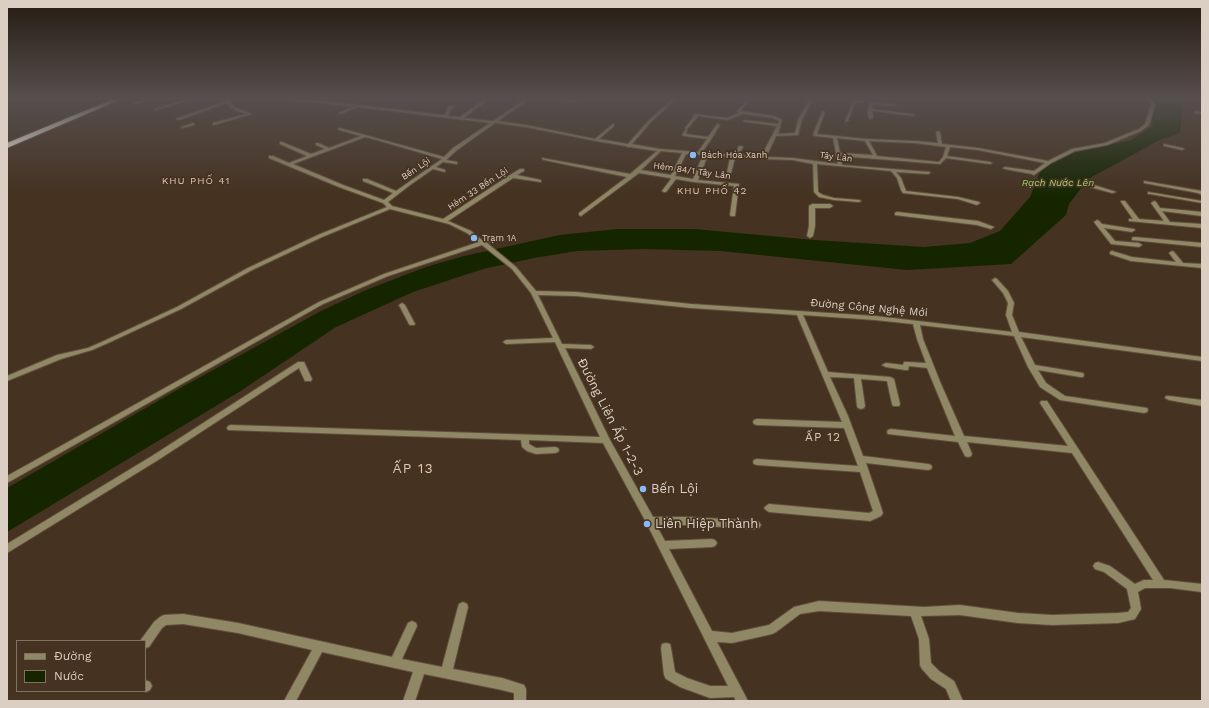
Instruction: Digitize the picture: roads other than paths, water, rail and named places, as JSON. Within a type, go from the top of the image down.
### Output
[{"type":"highway","points":[[7,140],[28,131]]},
{"type":"highway","points":[[7,140],[32,131]]},
{"type":"highway","points":[[7,145],[37,131]]},
{"type":"highway","points":[[7,145],[41,131]]},
{"type":"street","points":[[347,131],[455,163]]},
{"type":"street","name":"Bến Lội","points":[[385,202],[396,192],[444,160],[455,149],[482,131]]},
{"type":"street","name":"Tây Lân","points":[[551,131],[628,146],[660,150],[815,162],[928,173]]},
{"type":"street","points":[[596,140],[606,131]]},
{"type":"street","points":[[628,146],[641,131]]},
{"type":"street","points":[[686,131],[684,135],[710,138]]},
{"type":"street","points":[[699,154],[715,131]]},
{"type":"street","points":[[763,158],[777,131]]},
{"type":"street","points":[[775,135],[797,134],[798,131]]},
{"type":"street","points":[[816,131],[814,135],[835,138],[915,142],[990,151],[1049,162]]},
{"type":"street","points":[[1005,168],[1035,174],[1049,162],[1078,148],[1106,144],[1137,131]]},
{"type":"street","points":[[938,132],[940,145]]},
{"type":"street","points":[[290,164],[364,136]]},
{"type":"street","points":[[835,138],[840,165]]},
{"type":"street","points":[[866,140],[876,157]]},
{"type":"street","points":[[281,143],[311,156]]},
{"type":"street","points":[[318,144],[329,149]]},
{"type":"street","points":[[1166,145],[1180,148]]},
{"type":"street","points":[[838,154],[940,163],[945,157],[948,146]]},
{"type":"street","points":[[729,173],[734,156],[742,147]]},
{"type":"street","points":[[581,214],[638,171],[660,150]]},
{"type":"street","points":[[664,191],[673,178],[685,152]]},
{"type":"street","points":[[695,181],[706,154]]},
{"type":"street","points":[[7,379],[59,357],[90,349],[106,342],[179,308],[250,269],[320,236],[390,207],[385,202],[341,186],[271,156]]},
{"type":"street","points":[[945,157],[990,163]]},
{"type":"street","points":[[544,159],[631,176]]},
{"type":"street","points":[[815,162],[816,192],[821,196],[834,199],[859,201]]},
{"type":"street","points":[[432,168],[443,170]]},
{"type":"street","name":"Hẻm 33 Bến Lội","points":[[444,221],[522,170]]},
{"type":"street","points":[[892,170],[899,178],[905,192],[977,203]]},
{"type":"street","name":"Hẻm 84/1 Tây Lân","points":[[638,171],[673,178],[737,185],[734,215]]},
{"type":"street","points":[[512,176],[539,181]]},
{"type":"street","points":[[365,180],[396,192]]},
{"type":"street","points":[[1146,182],[1200,192],[1202,194]]},
{"type":"street","points":[[1092,186],[1114,192]]},
{"type":"street","points":[[1150,193],[1202,202]]},
{"type":"street","points":[[936,196],[938,202]]},
{"type":"street","points":[[1123,202],[1134,220],[1202,226]]},
{"type":"street","points":[[1154,203],[1168,223]]},
{"type":"street","points":[[810,236],[812,226],[812,206],[830,206]]},
{"type":"street","name":"Đường Liên Ấp 1-2-3","points":[[390,207],[444,221],[469,232],[510,265],[534,293],[606,440],[650,520],[742,701]]},
{"type":"street","points":[[1158,209],[1202,214]]},
{"type":"street","points":[[897,214],[978,223],[991,227]]},
{"type":"street","points":[[1099,224],[1130,230],[1134,239],[1139,245],[1113,243],[1099,224]]},
{"type":"street","points":[[1134,239],[1202,245]]},
{"type":"street","points":[[7,480],[321,303],[386,275],[491,240]]},
{"type":"street","points":[[1112,253],[1131,259],[1202,266]]},
{"type":"street","points":[[1172,254],[1181,264]]},
{"type":"street","points":[[995,280],[1006,292],[1011,303],[1009,315],[1012,325],[1032,367],[1043,385],[1063,398],[1144,410]]},
{"type":"street","name":"Đường Công Nghệ Mới","points":[[534,293],[576,294],[691,306],[916,322],[1202,359]]},
{"type":"street","points":[[402,305],[412,324]]},
{"type":"street","points":[[769,508],[870,517],[878,513],[864,469],[847,425],[799,313]]},
{"type":"street","points":[[916,322],[920,339],[930,366],[968,454]]},
{"type":"street","points":[[506,342],[558,343],[591,347]]},
{"type":"street","points":[[7,549],[155,458],[301,364],[308,379]]},
{"type":"street","points":[[886,365],[905,368],[907,364],[930,366]]},
{"type":"street","points":[[1032,367],[1080,375]]},
{"type":"street","points":[[825,374],[890,379],[896,404]]},
{"type":"street","points":[[857,376],[861,406]]},
{"type":"street","points":[[1169,398],[1202,403]]},
{"type":"street","points":[[1044,403],[1161,584]]},
{"type":"street","points":[[757,422],[847,425]]},
{"type":"street","points":[[231,428],[606,440]]},
{"type":"street","points":[[891,432],[1074,450]]},
{"type":"street","points":[[525,437],[525,444],[530,449],[536,451],[555,450]]},
{"type":"street","points":[[860,459],[928,467]]},
{"type":"street","points":[[757,462],[864,469]]},
{"type":"street","points":[[650,520],[756,525]]},
{"type":"street","points":[[662,545],[712,543]]},
{"type":"street","points":[[1098,566],[1107,570],[1135,589]]},
{"type":"street","points":[[709,636],[732,638],[772,629],[798,610],[819,606],[914,611],[960,610],[1018,618],[1052,620],[1118,618],[1131,616],[1136,609],[1132,590],[1144,584],[1202,588]]},
{"type":"street","points":[[446,673],[463,607]]},
{"type":"street","points":[[914,611],[924,639],[926,665],[935,676],[950,685],[957,701]]},
{"type":"street","points":[[146,642],[158,625],[164,620],[174,618],[238,628],[319,647],[520,689],[520,701]]},
{"type":"street","points":[[395,663],[412,626]]},
{"type":"street","points":[[290,701],[319,647]]},
{"type":"street","points":[[666,648],[670,675],[684,683],[710,692],[736,690]]},
{"type":"street","points":[[409,701],[420,668]]},
{"type":"water","name":"Rạch Nước Lên","points":[[1145,131],[1180,131],[1180,133],[1160,140],[1088,179],[1069,204],[1066,215],[1011,264],[907,270],[721,251],[644,249],[577,251],[534,258],[483,269],[413,292],[336,327],[239,392],[7,532],[7,488],[184,386],[321,311],[366,290],[426,267],[464,256],[560,235],[617,229],[694,229],[814,240],[924,247],[970,243],[1000,231],[1030,197],[1041,169],[1051,161],[1072,153],[1131,140]]},
{"type":"place","name":"Bách Hóa Xanh","points":[[693,155]]},
{"type":"place","name":"Trạm 1A","points":[[474,238]]},
{"type":"place","name":"Bến Lội","points":[[643,489]]},
{"type":"place","name":"Liên Hiệp Thành","points":[[647,524]]},
{"type":"district","name":"KHU PHỐ 41","points":[[196,181]]},
{"type":"district","name":"KHU PHỐ 42","points":[[712,191]]},
{"type":"district","name":"ẤP 12","points":[[823,437]]},
{"type":"district","name":"ẤP 13","points":[[413,469]]}]
